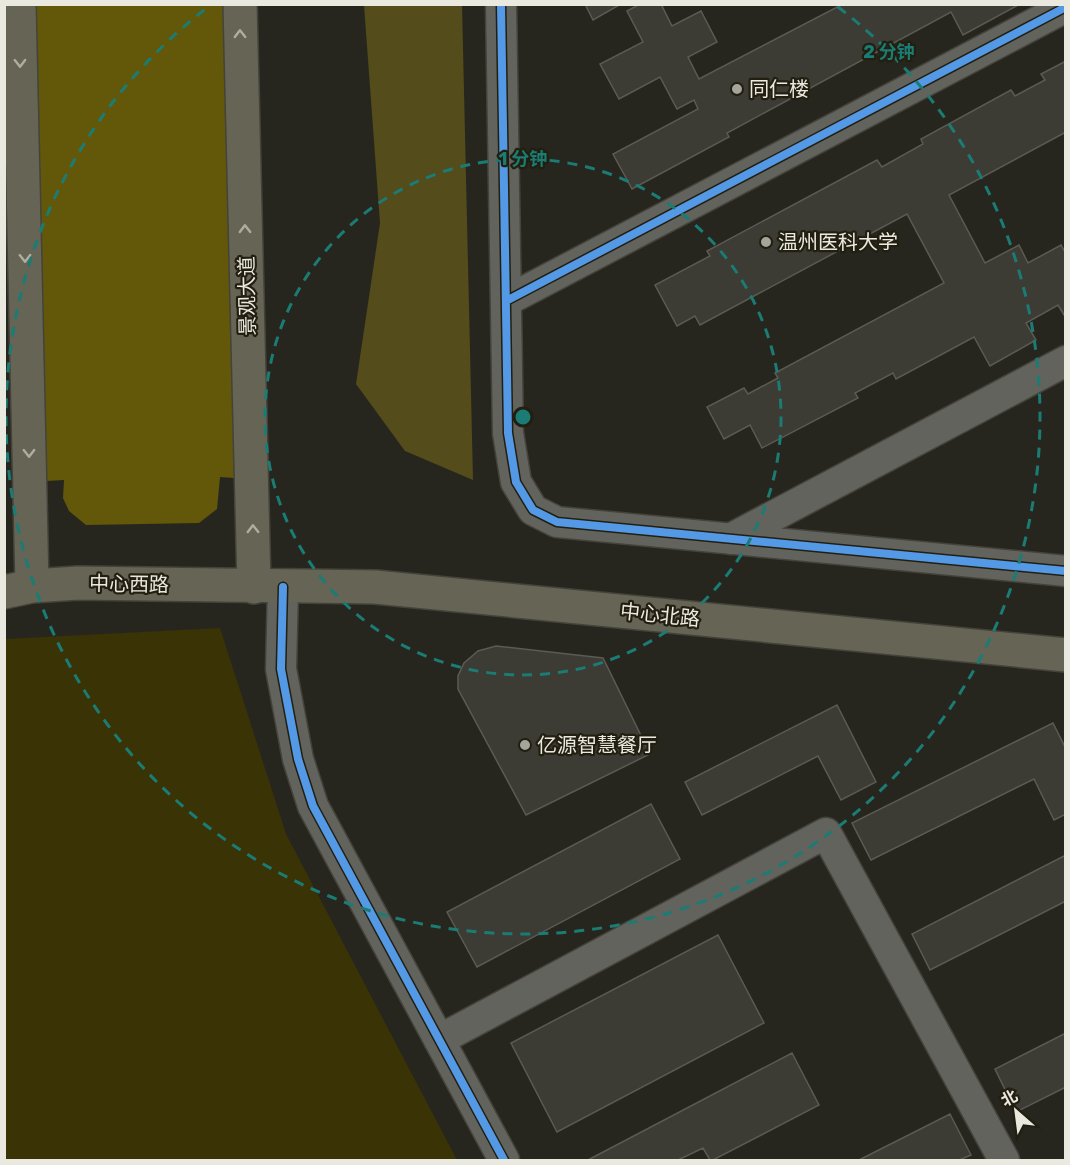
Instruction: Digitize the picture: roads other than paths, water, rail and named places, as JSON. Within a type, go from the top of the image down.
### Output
[{"type":"main road","points":[[18,589],[19,4]]},
{"type":"main road","name":"景观大道","points":[[240,4],[269,587]]},
{"type":"main road","name":"中心西路","points":[[18,589],[78,583],[269,587]]},
{"type":"main road","name":"中心北路","points":[[269,587],[375,587],[1065,655]]},
{"type":"street","points":[[501,4],[508,434],[516,482],[533,510],[557,522],[1065,571]]},
{"type":"street","points":[[506,301],[1065,7]]},
{"type":"street","points":[[730,539],[1065,362]]},
{"type":"street","points":[[269,587],[281,669],[298,759],[313,806],[504,1161]]},
{"type":"street","points":[[439,1041],[826,833],[1004,1161]]},
{"type":"place","name":"同仁楼","points":[[737,89]]},
{"type":"place","name":"温州医科大学","points":[[766,242]]},
{"type":"place","name":"亿源智慧餐厅","points":[[525,745]]}]
